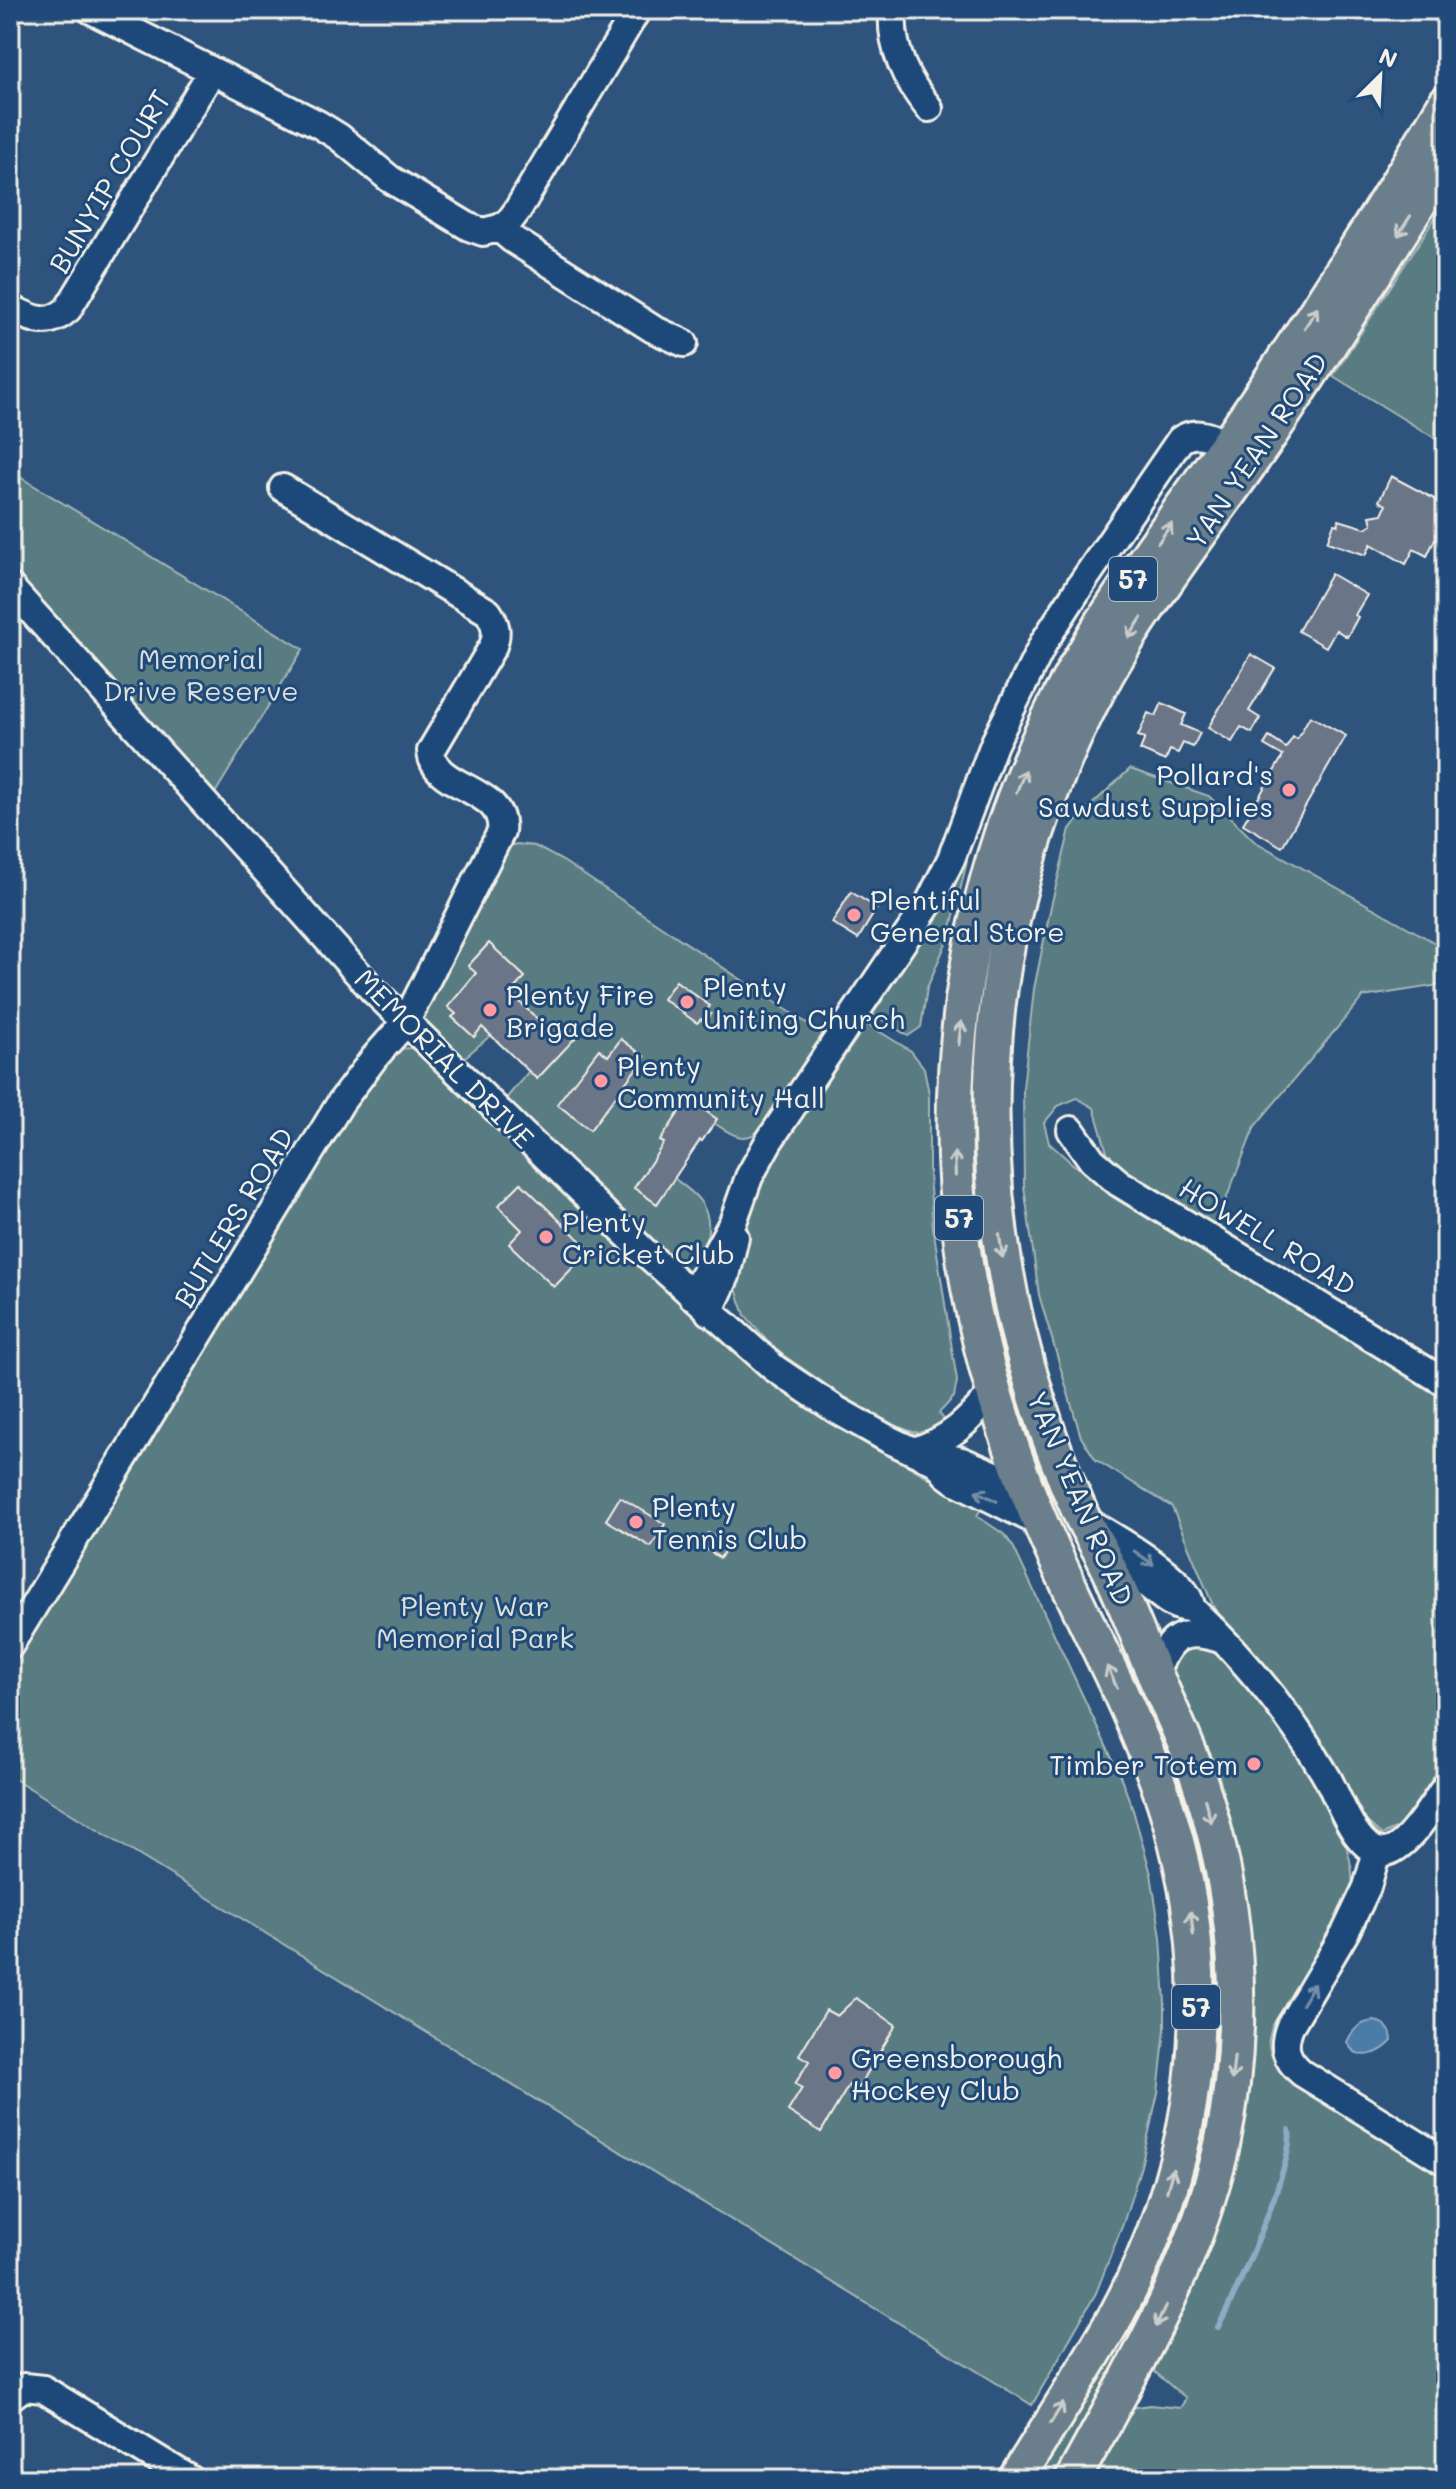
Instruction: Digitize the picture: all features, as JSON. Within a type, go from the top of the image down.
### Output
[{"type":"main road","name":"YAN YEAN ROAD","points":[[1016,2479],[1117,2313],[1152,2238],[1170,2182],[1189,2104],[1196,2007],[1192,1918],[1174,1835],[1159,1785],[1026,1488],[992,1393],[966,1282],[954,1149],[956,1061],[963,1004],[986,883],[1014,798],[1074,670],[1098,629],[1317,309],[1446,103]]},
{"type":"main road","name":"YAN YEAN ROAD","points":[[1073,2479],[1153,2334],[1187,2259],[1223,2141],[1233,2063],[1236,1998],[1233,1934],[1218,1845],[1193,1763],[1105,1557],[1083,1519],[1037,1400],[1013,1315],[994,1194],[991,1112],[995,1026],[1007,948],[1022,881],[1057,778],[1079,727],[1118,655],[1292,402],[1446,160]]},
{"type":"main road","points":[[1026,1488],[1083,1519]]},
{"type":"main road","name":"MEMORIAL DRIVE","points":[[1040,1523],[1105,1557]]},
{"type":"street","points":[[91,10],[339,137],[390,179],[469,227],[483,232],[508,223],[517,211],[637,10]]},
{"type":"street","points":[[893,10],[896,44],[903,68],[913,89],[929,108]]},
{"type":"street","name":"BUNYIP COURT","points":[[10,308],[45,321],[58,318],[68,309],[212,71]]},
{"type":"street","points":[[499,228],[653,329],[684,343]]},
{"type":"street","name":"YAN YEAN ROAD","points":[[700,1304],[722,1286],[735,1242],[733,1222],[743,1191],[769,1141],[929,903],[951,859],[1019,689],[1063,611],[1180,440],[1200,434],[1227,444]]},
{"type":"street","name":"BUTLERS ROAD","points":[[10,1645],[341,1102],[405,1023],[497,841],[502,822],[491,803],[438,769],[431,761],[435,742],[493,646],[497,635],[495,623],[488,612],[283,488]]},
{"type":"street","name":"MEMORIAL DRIVE","points":[[10,587],[373,990],[700,1304],[802,1388],[870,1429],[938,1463],[954,1480],[1040,1523]]},
{"type":"street","name":"HOWELL ROAD","points":[[1071,1130],[1092,1160],[1119,1183],[1446,1383]]},
{"type":"street","points":[[913,1451],[940,1442],[975,1414],[992,1393]]},
{"type":"street","name":"MEMORIAL DRIVE","points":[[938,1463],[954,1459],[962,1461],[1026,1488]]},
{"type":"street","points":[[1083,1519],[1122,1542],[1182,1588],[1191,1601],[1191,1608],[1276,1702],[1309,1749],[1361,1841],[1369,1848],[1389,1851],[1404,1842],[1446,1786]]},
{"type":"street","points":[[1105,1557],[1170,1602],[1185,1609],[1191,1608]]},
{"type":"street","points":[[1155,1675],[1165,1649],[1175,1640],[1201,1634],[1223,1640]]},
{"type":"street","points":[[1377,1851],[1367,1887],[1290,2026],[1285,2049],[1292,2063],[1315,2081],[1446,2162]]},
{"type":"street","points":[[12,2390],[34,2386],[43,2389],[190,2479]]},
{"type":"green space","points":[[1446,201],[1446,445],[1333,376]]},
{"type":"green space","name":"Memorial Drive Reserve","points":[[10,471],[303,649],[212,798],[10,573]]},
{"type":"green space","points":[[1130,769],[1209,796],[1254,841],[1446,949],[1446,984],[1363,997],[1255,1126],[1214,1230],[1131,1180],[1107,1152],[1094,1108],[1077,1098],[1058,1106],[1044,1123],[1049,1143],[1075,1166],[1446,1392],[1446,1761],[1399,1827],[1382,1835],[1366,1821],[1280,1684],[1214,1608],[1172,1507],[1096,1460],[1081,1437],[1039,1295],[1024,1186],[1023,1088],[1034,989],[1070,829]]},
{"type":"green space","points":[[516,844],[535,846],[563,861],[823,1034],[820,1044],[760,1130],[742,1137],[714,1123],[674,1178],[696,1196],[707,1214],[704,1243],[691,1256],[670,1258],[504,1101],[529,1071],[491,1035],[463,1059],[424,1023],[424,1011],[506,848]]},
{"type":"green space","points":[[966,850],[967,862],[949,936],[927,988],[921,1027],[908,1036],[873,1014],[923,934]]},
{"type":"green space","points":[[867,1024],[911,1051],[924,1068],[929,1094],[929,1175],[933,1227],[957,1381],[954,1397],[939,1413],[947,1423],[924,1433],[888,1423],[851,1402],[776,1350],[745,1315],[735,1286],[738,1253],[769,1169]]},
{"type":"green space","name":"Plenty War Memorial Park","points":[[410,1048],[423,1053],[732,1348],[822,1414],[982,1507],[977,1516],[1005,1535],[1014,1548],[1121,1778],[1151,1874],[1161,1937],[1165,2029],[1158,2093],[1141,2166],[1123,2224],[1096,2293],[1032,2405],[10,1776],[10,1664],[179,1384],[355,1102],[398,1049]]},
{"type":"green space","points":[[1189,1646],[1212,1649],[1218,1654],[1281,1732],[1324,1798],[1340,1831],[1350,1862],[1352,1889],[1343,1917],[1274,2023],[1269,2044],[1272,2056],[1283,2071],[1446,2171],[1446,2479],[1086,2479],[1124,2409],[1150,2405],[1180,2408],[1186,2399],[1147,2365],[1164,2345],[1189,2293],[1211,2242],[1228,2188],[1246,1921],[1234,1839],[1229,1839],[1216,1765],[1174,1688],[1172,1672],[1176,1658]]},
{"type":"green space","points":[[1175,1750],[1205,1844],[1224,1997],[1209,2144],[1167,2268],[1059,2479],[1034,2479],[1184,2193],[1177,1803],[1167,1754]]},
{"type":"water","points":[[1374,2021],[1387,2027],[1392,2041],[1375,2053],[1356,2053],[1347,2042],[1349,2037],[1361,2025]]},
{"type":"building","points":[[1391,476],[1446,505],[1446,531],[1440,542],[1435,539],[1427,556],[1414,549],[1406,564],[1371,544],[1366,555],[1327,542],[1334,524],[1338,525],[1339,520],[1365,528],[1372,524],[1370,516],[1382,514],[1386,505],[1379,501]]},
{"type":"building","points":[[1331,574],[1367,595],[1347,637],[1336,630],[1326,647],[1298,631]]},
{"type":"building","points":[[1251,654],[1275,668],[1249,711],[1260,718],[1252,733],[1241,727],[1232,742],[1208,728]]},
{"type":"building","points":[[1162,703],[1186,714],[1181,725],[1200,733],[1193,747],[1183,743],[1178,753],[1170,750],[1165,761],[1140,750],[1145,738],[1138,736],[1148,713],[1156,716]]},
{"type":"building","name":"Pollard's Sawdust Supplies","points":[[1310,716],[1346,736],[1282,847],[1243,824],[1283,756],[1264,745],[1269,737],[1286,748],[1293,737],[1297,739]]},
{"type":"building","name":"Plentiful General Store","points":[[851,892],[877,908],[858,939],[832,923]]},
{"type":"building","name":"Plenty Fire Brigade","points":[[489,943],[525,977],[510,993],[549,1030],[557,1021],[577,1036],[537,1079],[482,1027],[474,1037],[452,1017],[456,1014],[448,1007],[476,973],[468,966]]},
{"type":"building","name":"Plenty Uniting Church","points":[[676,981],[710,1006],[706,1011],[711,1014],[705,1022],[701,1019],[697,1023],[663,999]]},
{"type":"building","name":"Plenty Community Hall","points":[[621,1039],[645,1057],[590,1130],[557,1104],[599,1049],[608,1056]]},
{"type":"building","name":"Plenty Fire Brigade","points":[[688,1099],[717,1119],[657,1204],[634,1188]]},
{"type":"building","name":"Plenty Cricket Club","points":[[521,1183],[590,1250],[554,1287],[509,1244],[522,1230],[498,1206]]},
{"type":"building","name":"Plenty Tennis Club","points":[[620,1497],[665,1524],[651,1547],[606,1520]]},
{"type":"building","points":[[708,1533],[728,1546],[720,1558],[700,1545]]},
{"type":"building","name":"Greensborough Hockey Club","points":[[856,1998],[896,2025],[857,2090],[849,2085],[821,2132],[788,2111],[802,2088],[795,2084],[809,2061],[799,2055],[826,2010],[837,2016]]},
{"type":"waterway","points":[[1218,2327],[1250,2259],[1274,2197],[1289,2146],[1289,2130]]},
{"type":"place","name":"Pollard's Sawdust Supplies","points":[[1289,790]]},
{"type":"place","name":"Plentiful General Store","points":[[854,915]]},
{"type":"place","name":"Plenty Uniting Church","points":[[687,1002]]},
{"type":"place","name":"Plenty Fire Brigade","points":[[490,1010]]},
{"type":"place","name":"Plenty Community Hall","points":[[601,1081]]},
{"type":"place","name":"Plenty Cricket Club","points":[[546,1237]]},
{"type":"place","name":"Plenty Tennis Club","points":[[636,1522]]},
{"type":"place","name":"Timber Totem","points":[[1254,1764]]},
{"type":"place","name":"Greensborough Hockey Club","points":[[835,2073]]}]
